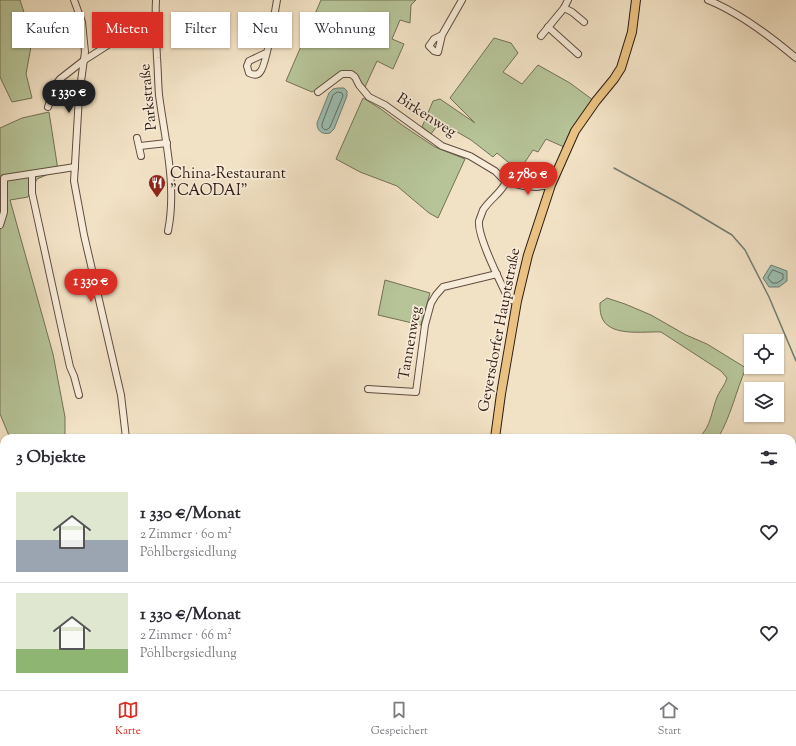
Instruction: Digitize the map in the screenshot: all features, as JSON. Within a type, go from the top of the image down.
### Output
[{"type":"main road","name":"Geyersdorfer Hauptstraße","points":[[496,434],[517,301],[528,255],[551,185],[575,131],[621,68],[632,32],[636,0]]},
{"type":"street","points":[[74,0],[79,10],[84,31],[85,52],[83,61],[74,181],[121,395],[126,434]]},
{"type":"street","name":"Parkstraße","points":[[155,12],[156,0]]},
{"type":"street","points":[[266,53],[277,0]]},
{"type":"street","points":[[442,36],[462,0]]},
{"type":"street","points":[[540,36],[564,8],[568,0]]},
{"type":"street","points":[[710,0],[737,15],[796,58]]},
{"type":"street","points":[[564,8],[572,12],[584,22]]},
{"type":"street","points":[[548,27],[578,54]]},
{"type":"street","points":[[48,108],[56,84],[60,78],[103,48]]},
{"type":"street","name":"Parkstraße","points":[[157,48],[159,94],[171,180],[171,219],[168,231]]},
{"type":"street","name":"Birkenweg","points":[[318,92],[342,74],[351,74],[355,77],[369,97],[385,105],[442,146],[470,156],[495,171],[506,182],[536,187],[551,185]]},
{"type":"street","name":"Parkstraße","points":[[137,138],[141,156]]},
{"type":"street","name":"Parkstraße","points":[[140,146],[167,143]]},
{"type":"street","points":[[0,225],[4,212],[4,178],[75,167]]},
{"type":"street","points":[[32,174],[32,194],[45,257],[70,367],[79,396]]},
{"type":"street","points":[[506,182],[503,189],[492,197],[482,211],[479,222],[483,241],[507,296],[511,300],[517,301]]},
{"type":"street","name":"Tannenweg","points":[[368,389],[416,392],[425,325],[431,303],[436,295],[443,287],[497,274]]},
{"type":"shaded area","points":[[0,0],[20,0],[24,12],[12,12],[12,48],[31,48],[26,74],[32,98],[12,102],[0,77]]},
{"type":"shaded area","points":[[321,0],[416,0],[411,5],[410,23],[400,20],[392,39],[404,44],[393,69],[377,61],[365,87],[356,76],[342,73],[312,92],[286,81],[300,48],[389,48],[389,12],[316,12]]},
{"type":"shaded area","points":[[494,38],[511,43],[518,53],[503,72],[522,84],[538,65],[570,83],[593,100],[564,147],[546,139],[538,152],[533,150],[519,171],[497,153],[493,157],[471,140],[440,122],[431,134],[422,127],[433,101],[440,99],[475,123],[450,98]]},
{"type":"shaded area","points":[[363,98],[435,147],[465,159],[438,218],[429,213],[397,186],[360,172],[336,159]]},
{"type":"shaded area","points":[[49,112],[58,170],[37,179],[28,197],[10,200],[53,354],[65,417],[65,434],[8,434],[0,414],[0,225],[3,179],[0,181],[0,128],[22,118]]},
{"type":"shaded area","points":[[385,280],[430,293],[421,325],[378,315]]},
{"type":"shaded area","points":[[607,298],[625,304],[651,315],[686,335],[707,344],[744,367],[744,372],[720,434],[703,434],[709,424],[718,395],[727,378],[721,371],[661,332],[627,332],[618,330],[605,322],[600,312],[600,303]]},
{"type":"water","points":[[344,88],[347,91],[347,96],[334,129],[330,133],[322,133],[318,128],[317,123],[329,93],[333,89]]},
{"type":"water","points":[[771,265],[787,271],[787,281],[779,287],[769,287],[763,278]]},
{"type":"waterway","points":[[614,168],[680,204],[732,235],[745,250],[769,297],[796,361]]},
{"type":"place","name":"China-Restaurant \"CAODAI\"","points":[[157,198]]}]
